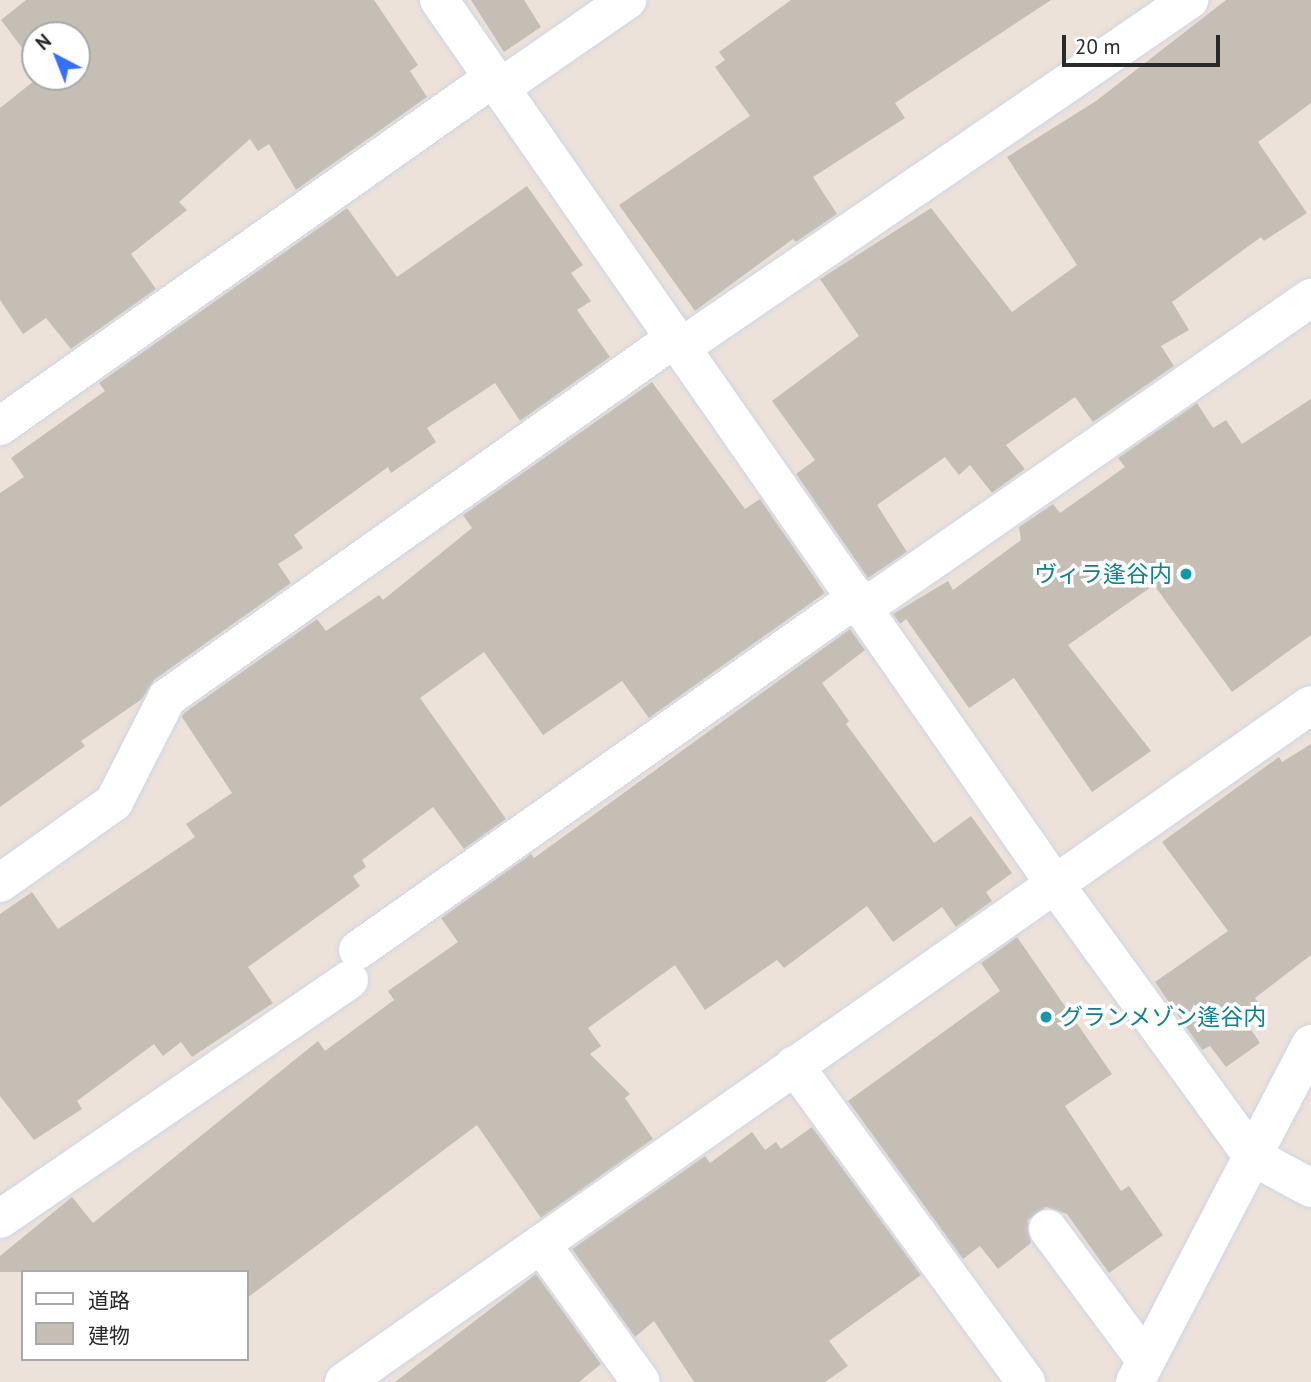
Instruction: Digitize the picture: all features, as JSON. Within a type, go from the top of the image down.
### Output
[{"type":"street","points":[[439,0],[861,602],[1054,883],[1252,1156],[1311,1188]]},
{"type":"street","points":[[0,426],[497,83],[627,0]]},
{"type":"street","points":[[0,883],[114,802],[167,698],[678,343],[1189,0]]},
{"type":"street","points":[[0,1219],[861,602],[1311,298]]},
{"type":"street","points":[[344,1382],[1311,705]]},
{"type":"street","points":[[1048,1229],[1140,1371],[1311,1044]]},
{"type":"street","points":[[794,1065],[1026,1382]]},
{"type":"street","points":[[541,1244],[641,1382]]},
{"type":"building","points":[[26,0],[374,0],[418,65],[410,71],[427,97],[296,190],[269,144],[258,151],[250,139],[179,202],[187,210],[131,254],[156,289],[71,349],[46,318],[23,334],[0,300],[0,108],[21,91],[91,91],[91,21],[21,21],[21,46],[1,20]]},
{"type":"building","points":[[471,0],[524,0],[541,27],[504,52]]},
{"type":"building","points":[[791,0],[1051,0],[895,103],[905,118],[813,177],[837,214],[796,242],[793,239],[695,311],[619,205],[750,116],[715,67],[725,60],[719,52]]},
{"type":"building","points":[[1226,0],[1311,0],[1311,103],[1258,142],[1307,213],[1264,241],[1261,237],[1172,302],[1189,330],[1161,346],[1174,366],[1093,422],[1075,397],[1006,445],[1025,469],[992,493],[970,465],[959,475],[945,457],[877,505],[907,552],[868,578],[796,474],[815,460],[772,401],[859,336],[820,279],[931,208],[1012,312],[1077,265],[1007,157],[1096,101]]},
{"type":"building","points":[[527,186],[583,265],[571,273],[591,301],[577,310],[610,357],[520,421],[495,383],[427,428],[436,442],[391,473],[388,467],[294,535],[303,548],[278,564],[291,583],[154,680],[142,699],[81,741],[85,746],[0,807],[0,493],[24,477],[11,458],[105,391],[99,383],[347,208],[397,277]]},
{"type":"building","points":[[652,382],[745,509],[760,499],[825,593],[649,718],[622,681],[543,735],[484,652],[420,698],[506,819],[464,849],[433,807],[362,860],[366,867],[353,876],[360,886],[248,967],[273,1003],[192,1057],[181,1042],[163,1056],[154,1044],[77,1101],[82,1109],[34,1140],[0,1096],[0,914],[32,892],[58,929],[195,837],[186,824],[232,793],[182,717],[184,713],[317,619],[326,631],[379,595],[383,600],[472,528],[463,515]]},
{"type":"building","points":[[1311,399],[1311,635],[1232,692],[1154,585],[1068,645],[1151,751],[1092,792],[1014,678],[969,708],[906,619],[900,624],[893,614],[948,581],[953,590],[1021,540],[1019,527],[1053,504],[1060,513],[1125,467],[1118,458],[1197,403],[1213,428],[1226,420],[1242,444]]},
{"type":"building","points":[[850,629],[865,650],[822,683],[849,721],[846,724],[934,843],[971,816],[1012,873],[986,892],[992,901],[956,927],[942,907],[893,942],[867,906],[784,968],[777,960],[705,1010],[675,965],[588,1028],[601,1046],[590,1054],[630,1094],[625,1098],[653,1139],[541,1218],[477,1125],[248,1297],[248,1270],[0,1272],[0,1256],[72,1197],[93,1223],[318,1041],[325,1051],[394,1000],[388,991],[458,942],[441,918],[531,854],[534,858]]},
{"type":"building","points":[[1311,744],[1311,955],[1255,998],[1263,1009],[1246,1022],[1260,1043],[1226,1067],[1210,1046],[1202,1050],[1155,982],[1228,931],[1162,842],[1279,757],[1282,762]]},
{"type":"building","points":[[1017,937],[1112,1074],[1065,1106],[1121,1191],[1129,1186],[1163,1235],[1109,1273],[1067,1214],[1046,1207],[1028,1220],[1031,1243],[998,1269],[980,1246],[963,1259],[848,1101],[1000,991],[981,963]]},
{"type":"building","points":[[812,1127],[921,1275],[829,1341],[848,1366],[825,1382],[694,1382],[654,1321],[635,1337],[572,1249],[705,1156],[710,1163],[752,1132],[765,1150],[776,1142],[781,1149]]},
{"type":"building","points":[[536,1274],[601,1364],[579,1382],[395,1382]]},
{"type":"place","name":"ヴィラ逢谷内","points":[[1186,574]]},
{"type":"place","name":"グランメゾン逢谷内","points":[[1046,1017]]}]
